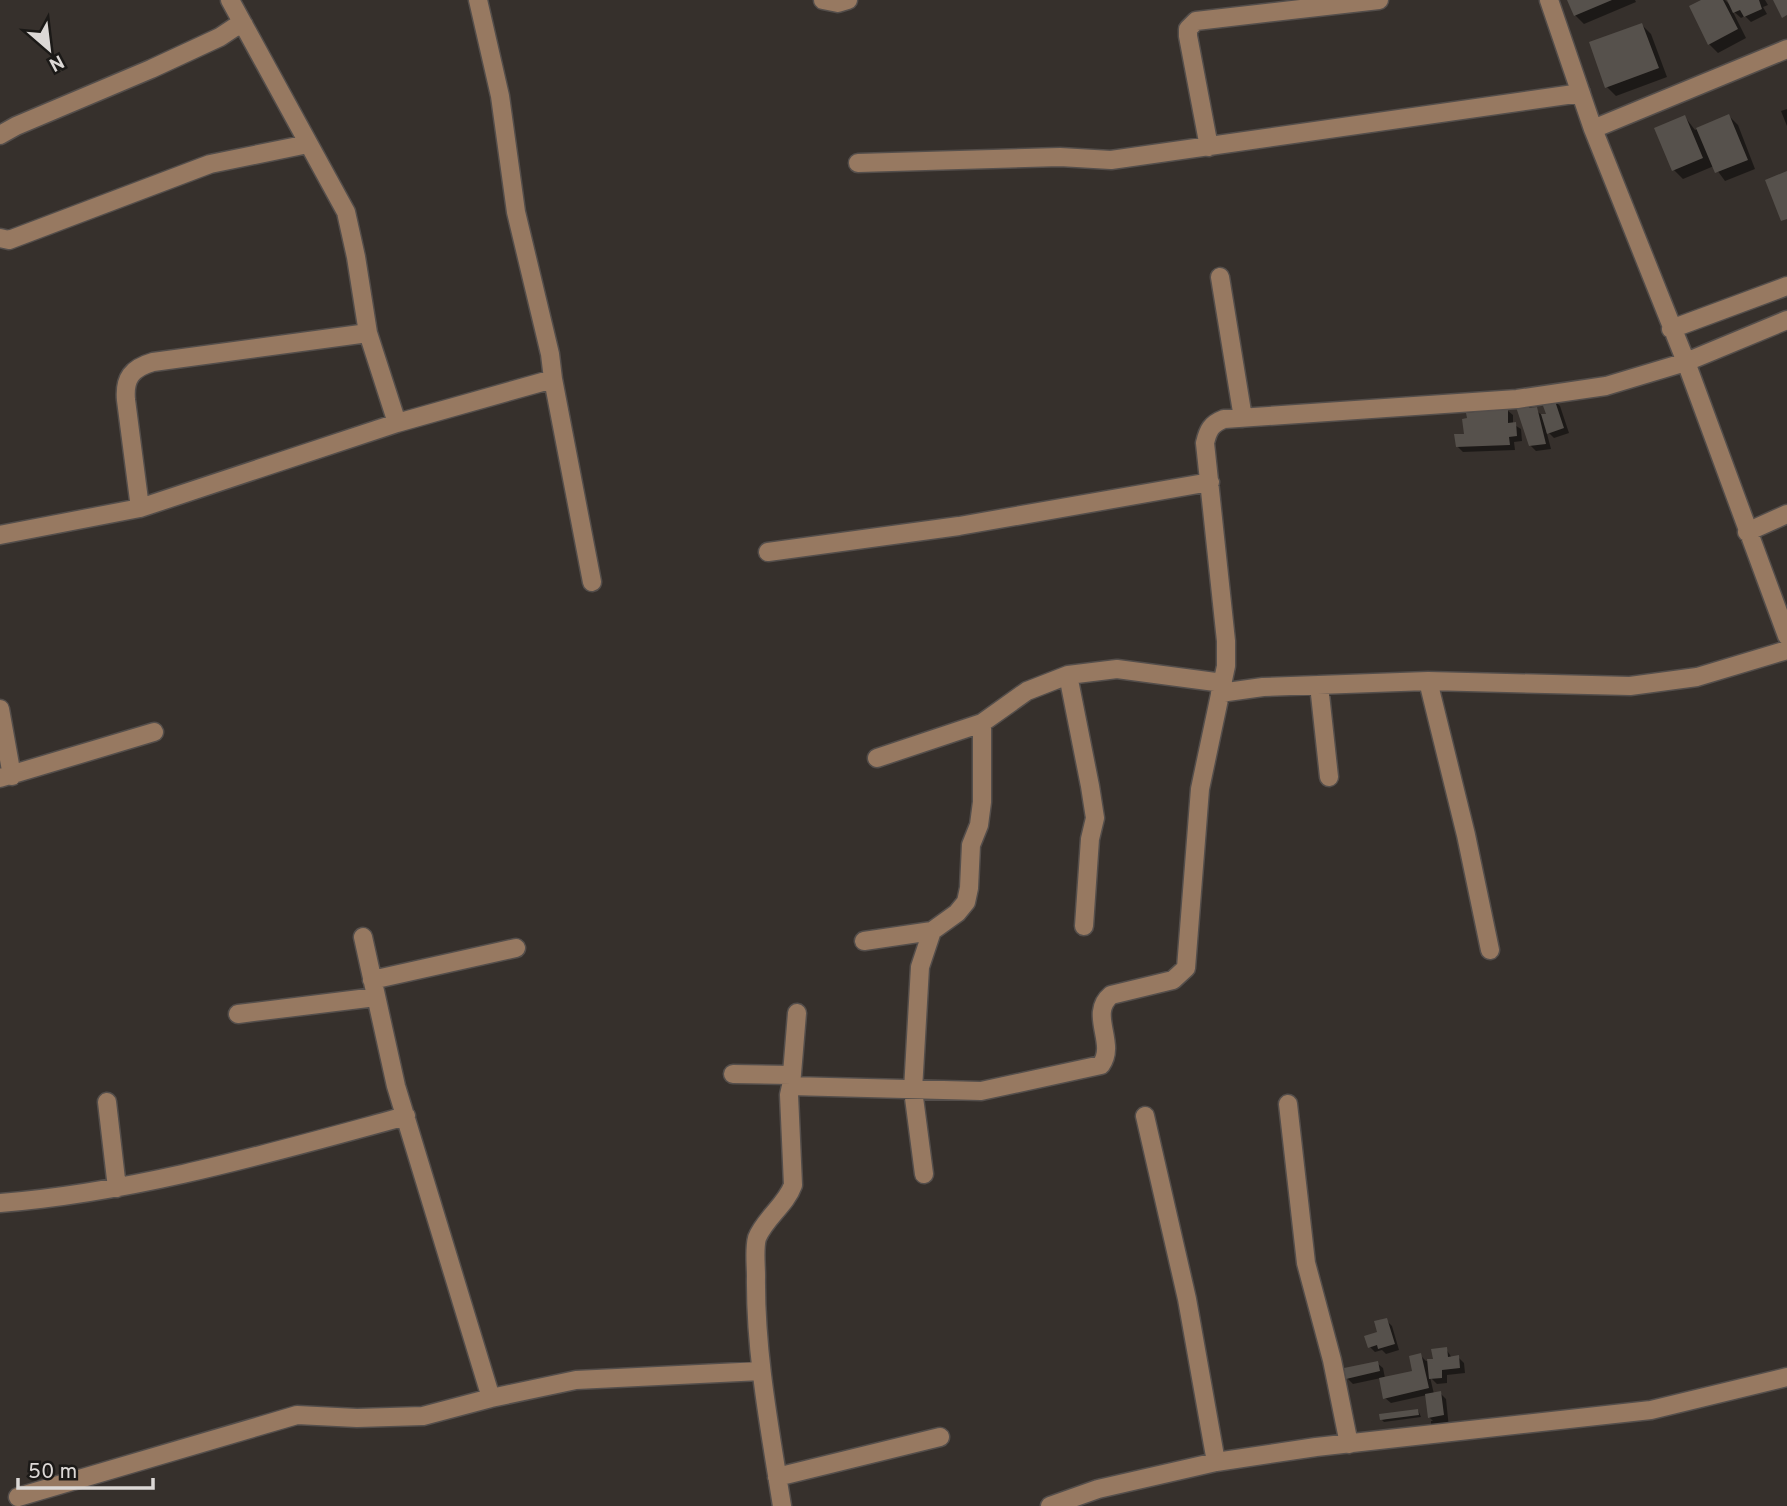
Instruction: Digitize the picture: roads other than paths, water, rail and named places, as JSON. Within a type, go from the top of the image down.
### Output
[{"type":"street","points":[[230,0],[346,212],[368,333],[397,423]]},
{"type":"street","points":[[478,0],[500,96],[516,212],[550,354],[592,582]]},
{"type":"street","points":[[823,0],[838,3],[848,0]]},
{"type":"street","points":[[1209,147],[1188,36],[1188,29],[1196,21],[1379,0]]},
{"type":"street","points":[[1549,0],[1592,129],[1686,362],[1787,636]]},
{"type":"street","points":[[0,135],[111,84],[151,69],[220,37],[234,27],[244,25]]},
{"type":"street","points":[[1592,129],[1787,49]]},
{"type":"street","points":[[858,163],[1060,157],[1111,160],[1581,93]]},
{"type":"street","points":[[0,237],[9,240],[210,164],[308,144]]},
{"type":"street","points":[[1220,276],[1243,418]]},
{"type":"street","points":[[1671,329],[1787,286]]},
{"type":"street","points":[[733,1074],[913,1090],[981,1091],[1101,1065],[1107,1052],[1100,1009],[1105,1000],[1111,995],[1173,980],[1186,968],[1200,789],[1226,666],[1226,641],[1205,443],[1208,431],[1214,423],[1224,419],[1517,399],[1606,386],[1686,362],[1787,320]]},
{"type":"street","points":[[140,508],[126,400],[128,375],[153,362],[368,333]]},
{"type":"street","points":[[0,535],[140,508],[397,423],[553,379]]},
{"type":"street","points":[[768,552],[959,526],[1210,482]]},
{"type":"street","points":[[1747,531],[1787,514]]},
{"type":"street","points":[[877,758],[982,723],[1027,691],[1068,675],[1117,669],[1221,688],[1428,681],[1630,686],[1697,677],[1787,650]]},
{"type":"street","points":[[1068,675],[1095,818],[1090,839],[1084,926]]},
{"type":"street","points":[[1428,681],[1466,835],[1490,950]]},
{"type":"street","points":[[1319,685],[1329,777]]},
{"type":"street","points":[[0,709],[6,777],[154,732]]},
{"type":"street","points":[[864,941],[932,931],[957,913],[966,902],[971,845],[979,825],[982,802],[982,723]]},
{"type":"street","points":[[924,1174],[913,1090],[920,967],[932,931]]},
{"type":"street","points":[[363,937],[396,1086],[491,1398]]},
{"type":"street","points":[[239,1014],[374,988],[516,948]]},
{"type":"street","points":[[782,1506],[761,1371],[756,1304],[757,1239],[774,1212],[789,1196],[793,1185],[789,1096],[797,1013]]},
{"type":"street","points":[[107,1102],[117,1188]]},
{"type":"street","points":[[1288,1104],[1306,1263],[1332,1360],[1349,1444]]},
{"type":"street","points":[[0,1203],[117,1188],[266,1154],[406,1116]]},
{"type":"street","points":[[1145,1116],[1186,1299],[1216,1462]]},
{"type":"street","points":[[18,1497],[297,1415],[357,1418],[423,1416],[576,1380],[761,1371]]},
{"type":"street","points":[[1050,1506],[1098,1489],[1216,1462],[1651,1410],[1787,1377]]},
{"type":"street","points":[[777,1477],[940,1437]]}]
